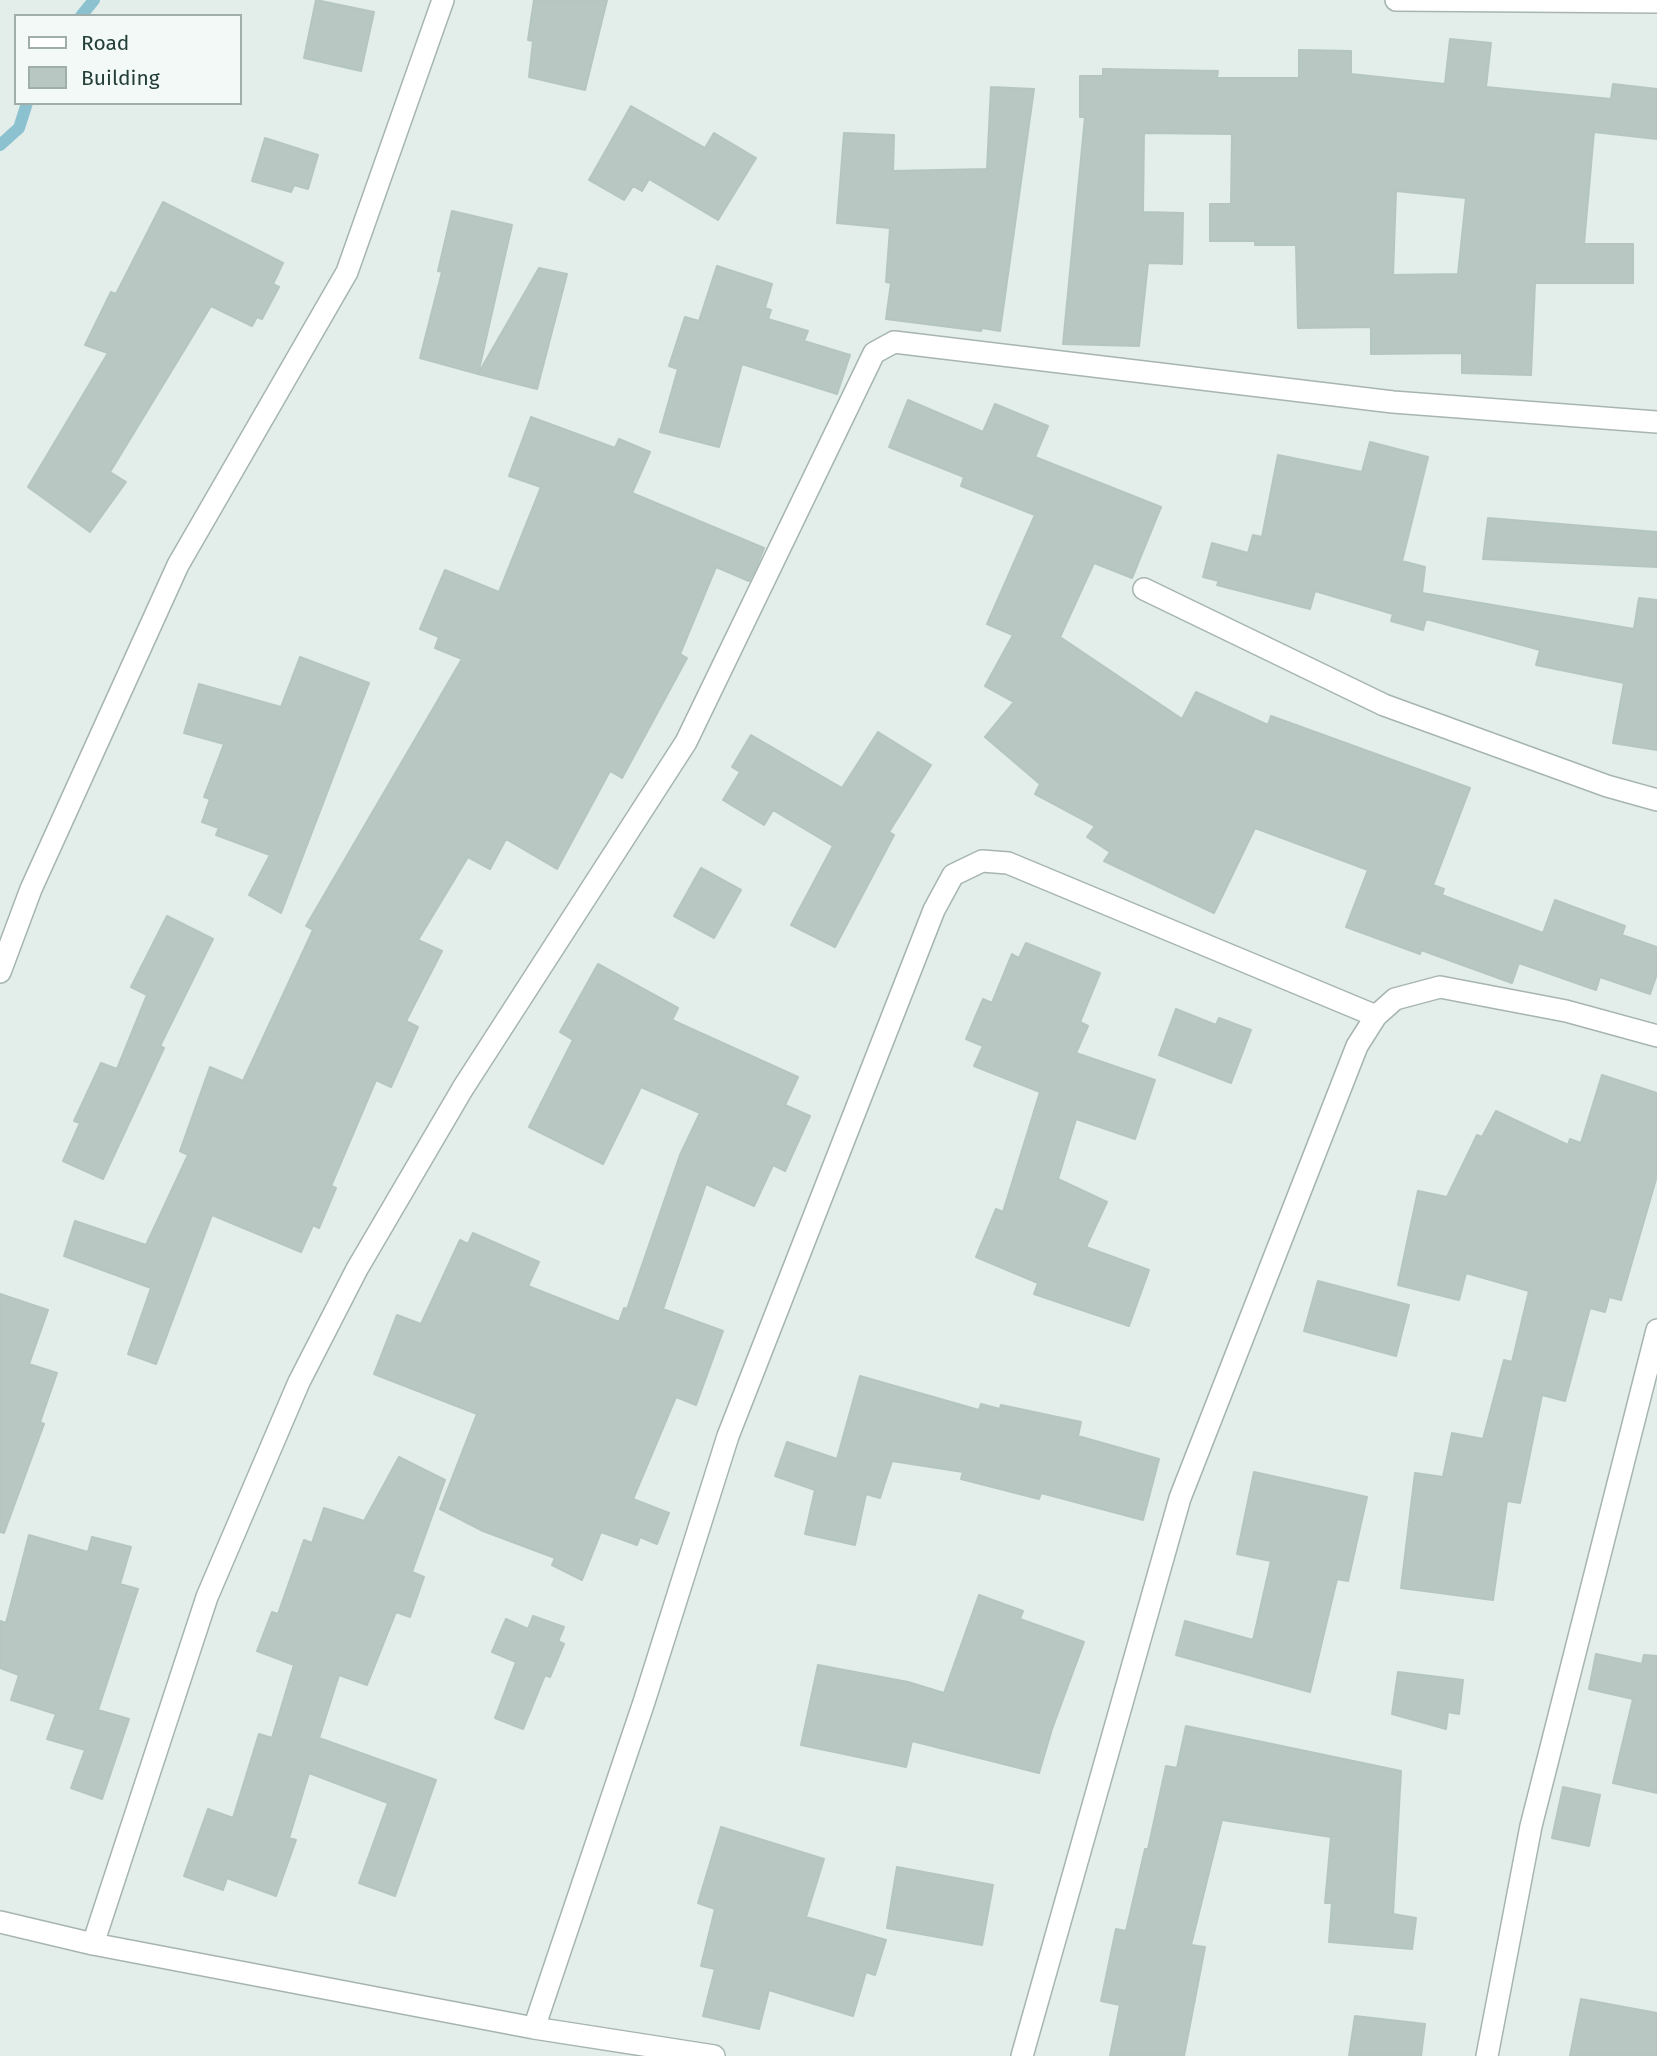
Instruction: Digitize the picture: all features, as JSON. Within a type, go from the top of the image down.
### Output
[{"type":"street","points":[[0,972],[32,889],[178,565],[347,272],[443,0]]},
{"type":"street","points":[[1396,0],[1657,2]]},
{"type":"street","points":[[93,1944],[207,1597],[299,1382],[357,1269],[463,1088],[686,741],[874,353],[880,346],[894,342],[1394,402],[1657,422]]},
{"type":"street","points":[[1144,589],[1384,705],[1607,786],[1657,800]]},
{"type":"street","points":[[534,2028],[648,1689],[728,1436],[934,910],[953,875],[982,861],[1008,863],[1376,1016]]},
{"type":"street","points":[[1022,2056],[1180,1498],[1357,1046],[1376,1016],[1395,999],[1440,987],[1566,1011],[1657,1037]]},
{"type":"street","points":[[1487,2056],[1531,1826],[1657,1330]]},
{"type":"street","points":[[0,1922],[93,1944],[534,2028],[714,2056]]},
{"type":"building","points":[[316,0],[374,12],[361,71],[304,58]]},
{"type":"building","points":[[534,0],[607,0],[585,90],[529,77],[533,41],[528,40]]},
{"type":"building","points":[[1450,39],[1491,43],[1486,87],[1611,99],[1613,84],[1657,89],[1657,139],[1594,132],[1584,244],[1633,244],[1633,283],[1535,283],[1531,375],[1462,373],[1462,353],[1371,354],[1371,327],[1298,328],[1296,245],[1210,241],[1210,204],[1231,204],[1232,134],[1144,133],[1143,212],[1183,213],[1182,264],[1148,263],[1139,346],[1063,344],[1085,117],[1080,117],[1080,76],[1103,76],[1103,69],[1218,71],[1217,78],[1299,78],[1299,50],[1351,51],[1351,74],[1445,84]],"holes":[[[1396,191],[1466,198],[1458,274],[1393,275]]]},
{"type":"building","points":[[991,87],[1034,89],[1000,331],[886,319],[891,283],[886,282],[890,228],[837,223],[844,133],[894,135],[893,171],[987,169]]},
{"type":"building","points":[[631,106],[705,148],[714,133],[756,158],[718,220],[649,179],[642,191],[633,186],[624,200],[589,180]]},
{"type":"building","points":[[265,138],[318,155],[308,189],[294,185],[291,192],[252,181]]},
{"type":"building","points":[[163,202],[283,263],[273,284],[279,287],[262,319],[257,317],[252,326],[211,306],[110,472],[126,482],[90,532],[28,487],[108,353],[85,345],[111,292],[116,294]]},
{"type":"building","points":[[452,211],[512,225],[478,374],[420,358],[442,272],[438,271]]},
{"type":"building","points":[[717,266],[772,284],[765,308],[771,310],[768,319],[808,331],[804,341],[850,355],[837,394],[742,364],[719,447],[660,432],[678,369],[669,366],[685,317],[699,321]]},
{"type":"building","points":[[539,268],[567,274],[537,389],[478,374]]},
{"type":"building","points":[[908,400],[983,432],[995,404],[1048,426],[1035,457],[1161,507],[1132,578],[1094,563],[1060,637],[1182,719],[1196,692],[1268,725],[1271,716],[1470,788],[1433,885],[1444,889],[1442,895],[1543,933],[1555,900],[1625,926],[1622,935],[1657,947],[1657,974],[1650,994],[1600,977],[1596,990],[1519,963],[1512,983],[1421,950],[1420,954],[1346,927],[1368,870],[1255,828],[1214,913],[1104,861],[1110,852],[1087,837],[1095,826],[1035,794],[1040,784],[985,737],[1014,702],[985,686],[1013,635],[987,624],[1035,515],[961,486],[964,477],[889,447]]},
{"type":"building","points":[[531,417],[615,448],[619,439],[650,452],[632,493],[764,548],[755,570],[749,581],[716,567],[680,654],[687,658],[622,778],[610,771],[557,869],[506,839],[490,869],[468,857],[418,940],[442,951],[406,1021],[418,1027],[391,1087],[376,1080],[331,1186],[336,1188],[319,1228],[313,1225],[301,1252],[212,1215],[156,1364],[128,1354],[151,1288],[64,1256],[75,1221],[146,1245],[188,1155],[180,1151],[210,1067],[243,1081],[313,930],[306,926],[462,659],[435,648],[439,637],[420,629],[445,570],[499,592],[541,487],[509,476]]},
{"type":"building","points":[[1370,442],[1428,457],[1402,561],[1425,567],[1422,593],[1634,629],[1639,598],[1657,600],[1657,750],[1613,743],[1624,683],[1536,665],[1540,650],[1426,619],[1423,630],[1391,621],[1393,614],[1315,591],[1310,609],[1217,585],[1219,581],[1203,577],[1212,543],[1248,553],[1253,535],[1262,537],[1278,455],[1362,472]]},
{"type":"building","points":[[1488,518],[1657,532],[1657,567],[1483,559]]},
{"type":"building","points":[[300,657],[369,683],[281,913],[249,895],[270,855],[216,835],[219,828],[202,822],[210,799],[204,797],[224,744],[184,733],[199,684],[281,707]]},
{"type":"building","points":[[878,732],[931,765],[889,832],[894,835],[835,947],[791,925],[833,846],[773,810],[764,825],[723,800],[740,772],[732,767],[751,735],[842,788]]},
{"type":"building","points":[[701,868],[741,890],[714,938],[674,916]]},
{"type":"building","points":[[167,916],[213,939],[160,1046],[164,1048],[103,1179],[63,1161],[80,1123],[74,1121],[101,1063],[117,1069],[147,995],[131,987]]},
{"type":"building","points":[[1026,943],[1100,973],[1080,1022],[1088,1026],[1076,1053],[1155,1080],[1135,1139],[1076,1119],[1058,1179],[1107,1202],[1086,1247],[1149,1270],[1129,1326],[1034,1294],[1038,1283],[976,1257],[996,1209],[1003,1212],[1040,1092],[974,1066],[983,1046],[966,1039],[983,999],[992,1003],[1012,954],[1019,958]]},
{"type":"building","points":[[598,964],[678,1008],[672,1020],[798,1077],[785,1105],[810,1116],[785,1171],[773,1165],[754,1206],[706,1184],[663,1309],[723,1331],[696,1405],[676,1397],[633,1499],[669,1513],[657,1544],[640,1537],[637,1545],[601,1532],[582,1580],[552,1565],[555,1558],[483,1531],[440,1509],[477,1414],[374,1374],[397,1315],[421,1324],[460,1240],[468,1244],[473,1233],[539,1262],[528,1286],[619,1322],[624,1308],[627,1309],[680,1155],[700,1113],[641,1087],[603,1164],[529,1127],[573,1040],[560,1032]]},
{"type":"building","points":[[1176,1009],[1216,1025],[1219,1018],[1251,1030],[1231,1083],[1159,1055]]},
{"type":"building","points":[[1602,1075],[1657,1093],[1657,1176],[1621,1300],[1609,1297],[1605,1312],[1590,1308],[1565,1401],[1542,1395],[1520,1503],[1507,1501],[1493,1600],[1401,1588],[1415,1473],[1443,1477],[1452,1433],[1483,1439],[1504,1360],[1512,1362],[1529,1291],[1466,1273],[1459,1300],[1398,1285],[1418,1191],[1447,1197],[1477,1135],[1482,1137],[1496,1111],[1568,1145],[1570,1139],[1581,1143]]},
{"type":"building","points":[[1318,1281],[1409,1305],[1396,1356],[1304,1331]]},
{"type":"building","points":[[0,1294],[48,1310],[29,1364],[57,1373],[40,1422],[44,1424],[4,1533],[0,1532]]},
{"type":"building","points":[[860,1376],[979,1410],[981,1404],[1000,1409],[1001,1405],[1081,1422],[1078,1436],[1159,1459],[1143,1520],[1041,1493],[1039,1499],[961,1479],[963,1472],[892,1461],[880,1498],[866,1494],[855,1545],[805,1534],[815,1490],[775,1476],[787,1442],[837,1459]]},
{"type":"building","points":[[399,1457],[445,1480],[412,1572],[424,1577],[410,1617],[396,1612],[367,1685],[339,1675],[319,1738],[436,1780],[395,1896],[359,1883],[388,1803],[309,1773],[289,1838],[296,1840],[276,1896],[227,1878],[223,1890],[184,1876],[208,1809],[233,1818],[259,1734],[272,1738],[294,1665],[257,1651],[272,1612],[278,1614],[304,1540],[312,1543],[324,1508],[364,1521]]},
{"type":"building","points":[[1254,1472],[1367,1497],[1348,1581],[1337,1579],[1310,1692],[1176,1655],[1185,1621],[1253,1640],[1271,1561],[1237,1554]]},
{"type":"building","points":[[29,1535],[88,1552],[92,1537],[131,1547],[120,1584],[138,1589],[98,1710],[129,1719],[102,1799],[71,1788],[85,1750],[47,1739],[56,1714],[11,1700],[19,1675],[0,1668],[0,1621],[6,1623]]},
{"type":"building","points":[[979,1595],[1023,1611],[1020,1619],[1084,1642],[1039,1773],[912,1741],[906,1767],[801,1745],[818,1665],[908,1682],[944,1693]]},
{"type":"building","points":[[533,1616],[564,1627],[558,1641],[564,1644],[550,1677],[545,1675],[523,1729],[495,1718],[516,1662],[492,1652],[506,1619],[528,1629]]},
{"type":"building","points":[[1596,1654],[1642,1664],[1644,1655],[1657,1656],[1657,1793],[1613,1783],[1633,1699],[1589,1689]]},
{"type":"building","points":[[1398,1672],[1463,1680],[1459,1714],[1448,1712],[1446,1729],[1392,1714]]},
{"type":"building","points":[[1186,1726],[1401,1771],[1393,1914],[1416,1918],[1412,1949],[1329,1942],[1332,1903],[1325,1903],[1331,1837],[1222,1820],[1191,1945],[1205,1947],[1184,2056],[1110,2056],[1120,2005],[1101,2001],[1116,1929],[1126,1931],[1166,1766],[1177,1768]]},
{"type":"building","points":[[1563,1787],[1600,1795],[1589,1846],[1552,1838]]},
{"type":"building","points":[[721,1827],[824,1859],[806,1917],[886,1940],[875,1975],[866,1972],[853,2016],[769,1990],[759,2029],[703,2016],[715,1969],[701,1966],[715,1909],[698,1903]]},
{"type":"building","points":[[897,1867],[993,1885],[982,1945],[887,1928]]},
{"type":"building","points":[[1581,1999],[1657,2013],[1657,2056],[1570,2056]]},
{"type":"building","points":[[1355,2016],[1425,2024],[1421,2056],[1349,2056]]},
{"type":"waterway","points":[[83,14],[94,0]]},
{"type":"waterway","points":[[0,145],[19,128],[26,105]]}]
